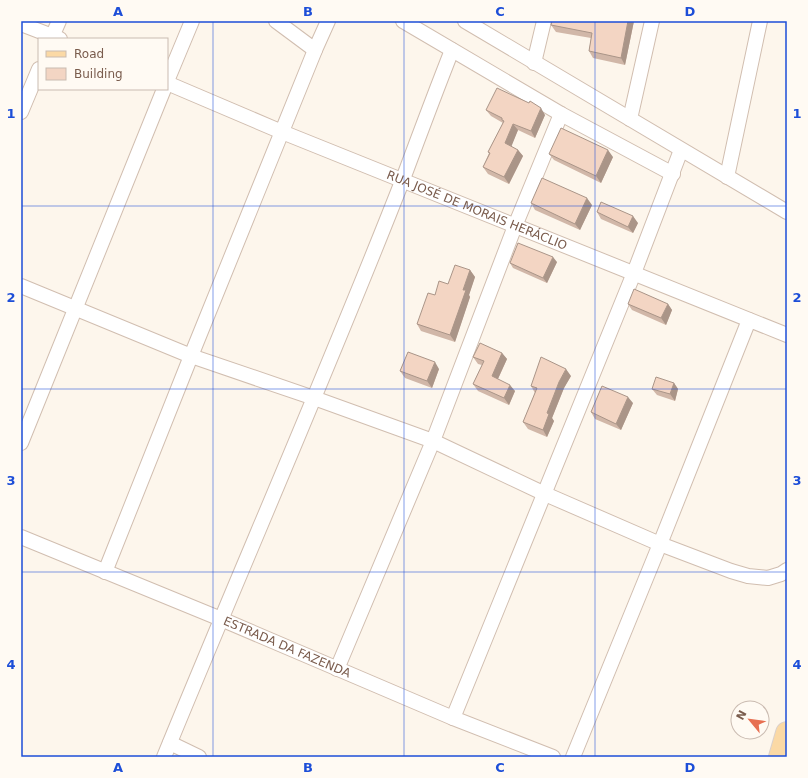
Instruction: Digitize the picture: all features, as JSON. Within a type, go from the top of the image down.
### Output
[{"type":"main road","points":[[780,757],[787,733]]},
{"type":"street","points":[[21,24],[55,38],[59,21]]},
{"type":"street","points":[[168,80],[192,21]]},
{"type":"street","points":[[276,21],[315,50]]},
{"type":"street","points":[[105,572],[191,356],[328,21]]},
{"type":"street","points":[[403,21],[562,114],[673,174]]},
{"type":"street","points":[[465,21],[787,212]]},
{"type":"street","points":[[534,63],[544,21]]},
{"type":"street","points":[[630,119],[652,21]]},
{"type":"street","points":[[727,177],[760,21]]},
{"type":"street","points":[[164,757],[314,398],[402,180],[452,50]]},
{"type":"street","points":[[21,112],[38,71]]},
{"type":"street","name":"RUA JOSÉ DE MORAIS HERÁCLIO","points":[[168,82],[282,132],[787,335]]},
{"type":"street","points":[[21,443],[164,90]]},
{"type":"street","points":[[337,669],[433,441],[515,226],[562,114]]},
{"type":"street","points":[[453,718],[545,494],[682,150]]},
{"type":"street","points":[[21,286],[191,356],[433,441],[545,494],[660,544],[731,571],[748,576],[768,578],[781,574],[787,570]]},
{"type":"street","points":[[573,757],[749,320]]},
{"type":"street","name":"ESTRADA DA FAZENDA","points":[[21,537],[221,619],[453,718],[553,757]]},
{"type":"street","points":[[170,743],[199,757]]},
{"type":"building","points":[[552,21],[628,21],[621,58],[589,51],[592,33],[551,25]]},
{"type":"building","points":[[497,88],[529,103],[530,101],[541,108],[531,131],[513,124],[505,143],[518,150],[504,177],[483,167],[490,153],[488,152],[504,121],[502,118],[486,110]]},
{"type":"building","points":[[561,128],[608,150],[596,176],[549,154]]},
{"type":"building","points":[[542,178],[587,198],[575,224],[531,203]]},
{"type":"building","points":[[601,202],[633,216],[628,227],[597,212]]},
{"type":"building","points":[[518,243],[553,257],[543,278],[510,263]]},
{"type":"building","points":[[455,265],[470,270],[463,290],[466,290],[450,335],[417,324],[428,293],[435,295],[439,281],[448,284]]},
{"type":"building","points":[[634,289],[668,304],[661,318],[628,304]]},
{"type":"building","points":[[480,343],[502,353],[492,376],[510,385],[504,398],[473,384],[484,361],[473,357]]},
{"type":"building","points":[[408,352],[435,362],[427,381],[400,371]]},
{"type":"building","points":[[541,357],[566,369],[559,382],[547,413],[549,414],[543,430],[523,422],[537,388],[531,386]]},
{"type":"building","points":[[656,377],[674,383],[670,394],[652,389]]},
{"type":"building","points":[[602,386],[628,397],[616,424],[591,412]]}]
